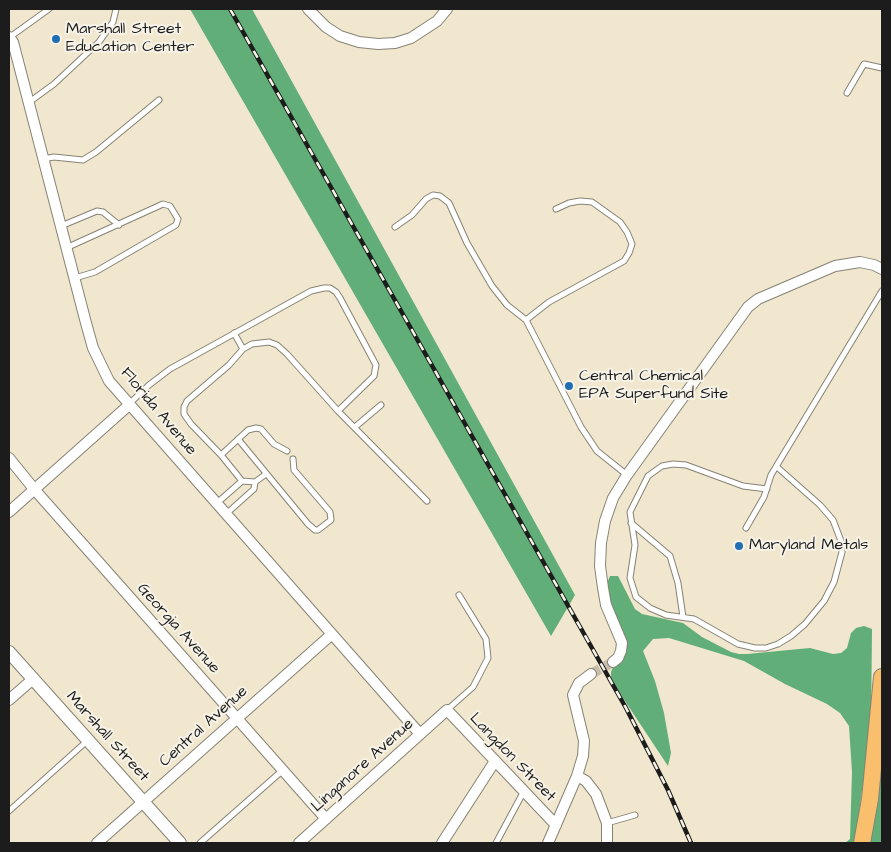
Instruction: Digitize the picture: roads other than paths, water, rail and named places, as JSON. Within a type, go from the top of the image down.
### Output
[{"type":"main road","points":[[862,843],[870,799],[882,677]]},
{"type":"street","points":[[308,9],[326,27],[340,36],[359,42],[378,44],[394,43],[411,38],[437,21],[447,9]]},
{"type":"street","name":"Florida Avenue","points":[[9,37],[13,42],[94,348],[109,381],[420,734]]},
{"type":"street","points":[[613,662],[622,651],[622,643],[606,605],[600,566],[601,543],[605,521],[613,498],[627,475],[748,307],[758,299],[835,266],[860,262],[882,269]]},
{"type":"street","points":[[9,512],[129,405]]},
{"type":"street","name":"Georgia Avenue","points":[[9,458],[34,489],[326,819]]},
{"type":"street","name":"Central Avenue","points":[[97,843],[332,634]]},
{"type":"street","name":"Marshall Street","points":[[9,652],[180,843]]},
{"type":"street","points":[[548,843],[578,776],[583,756],[584,741],[573,695],[579,683],[591,674]]},
{"type":"street","points":[[9,700],[33,679]]},
{"type":"street","name":"Linganore Avenue","points":[[299,843],[447,710]]},
{"type":"street","name":"Langdon Street","points":[[447,710],[556,825]]},
{"type":"street","points":[[442,843],[495,761]]},
{"type":"street","points":[[578,776],[586,781],[596,794],[607,823],[607,843]]},
{"type":"lane","points":[[9,37],[49,9]]},
{"type":"lane","points":[[28,102],[54,84],[99,42],[113,22],[116,9]]},
{"type":"lane","points":[[847,93],[864,64],[882,68]]},
{"type":"lane","points":[[43,159],[54,157],[83,160],[96,152],[159,100]]},
{"type":"lane","points":[[394,227],[412,215],[426,199],[433,195],[440,196],[449,203],[467,243],[492,286],[508,305],[526,320],[581,427],[597,450],[627,475]]},
{"type":"lane","points":[[526,320],[549,302],[624,261],[632,244],[620,222],[592,202],[580,201],[569,203],[556,209]]},
{"type":"lane","points":[[66,248],[164,204],[170,206],[178,223],[95,272],[74,278]]},
{"type":"lane","points":[[61,227],[97,211],[103,212],[119,225]]},
{"type":"lane","points":[[129,405],[170,368],[312,291],[330,288],[336,292],[374,359],[376,370],[368,384],[338,410]]},
{"type":"lane","points":[[746,528],[764,497],[771,476],[882,291]]},
{"type":"lane","points":[[234,333],[243,349]]},
{"type":"lane","points":[[242,481],[221,455],[191,424],[184,414],[184,407],[188,401],[229,365],[243,349],[260,342],[269,342],[277,345],[427,501]]},
{"type":"lane","points":[[355,427],[381,405]]},
{"type":"lane","points":[[221,455],[248,430],[256,428],[261,429],[274,444],[287,451]]},
{"type":"lane","points":[[238,439],[308,524],[318,530],[331,520],[330,512],[294,470],[293,459]]},
{"type":"lane","points":[[767,490],[742,486],[686,465],[673,464],[662,466],[648,476],[630,512],[635,545],[630,578],[636,597],[650,608],[666,615],[694,619],[738,644],[755,648],[766,648],[778,644],[805,624],[824,600],[834,582],[842,552],[841,540],[833,520],[820,505],[777,467]]},
{"type":"lane","points":[[217,503],[242,481],[255,482],[266,474]]},
{"type":"lane","points":[[226,514],[254,489],[255,482]]},
{"type":"lane","points":[[630,522],[670,556],[678,584],[683,618]]},
{"type":"lane","points":[[447,710],[473,687],[488,658],[486,639],[459,595]]},
{"type":"lane","points":[[9,811],[88,740]]},
{"type":"lane","points":[[200,843],[283,770]]},
{"type":"lane","points":[[496,843],[524,791]]},
{"type":"lane","points":[[607,823],[635,815]]},
{"type":"tunnel","points":[[591,674],[613,662]]},
{"type":"railway","points":[[230,9],[626,708],[668,790],[691,843]]},
{"type":"place","name":"Marshall Street Education Center","points":[[56,39]]},
{"type":"place","name":"Central Chemical EPA Superfund Site","points":[[569,386]]},
{"type":"place","name":"Maryland Metals","points":[[739,546]]}]
